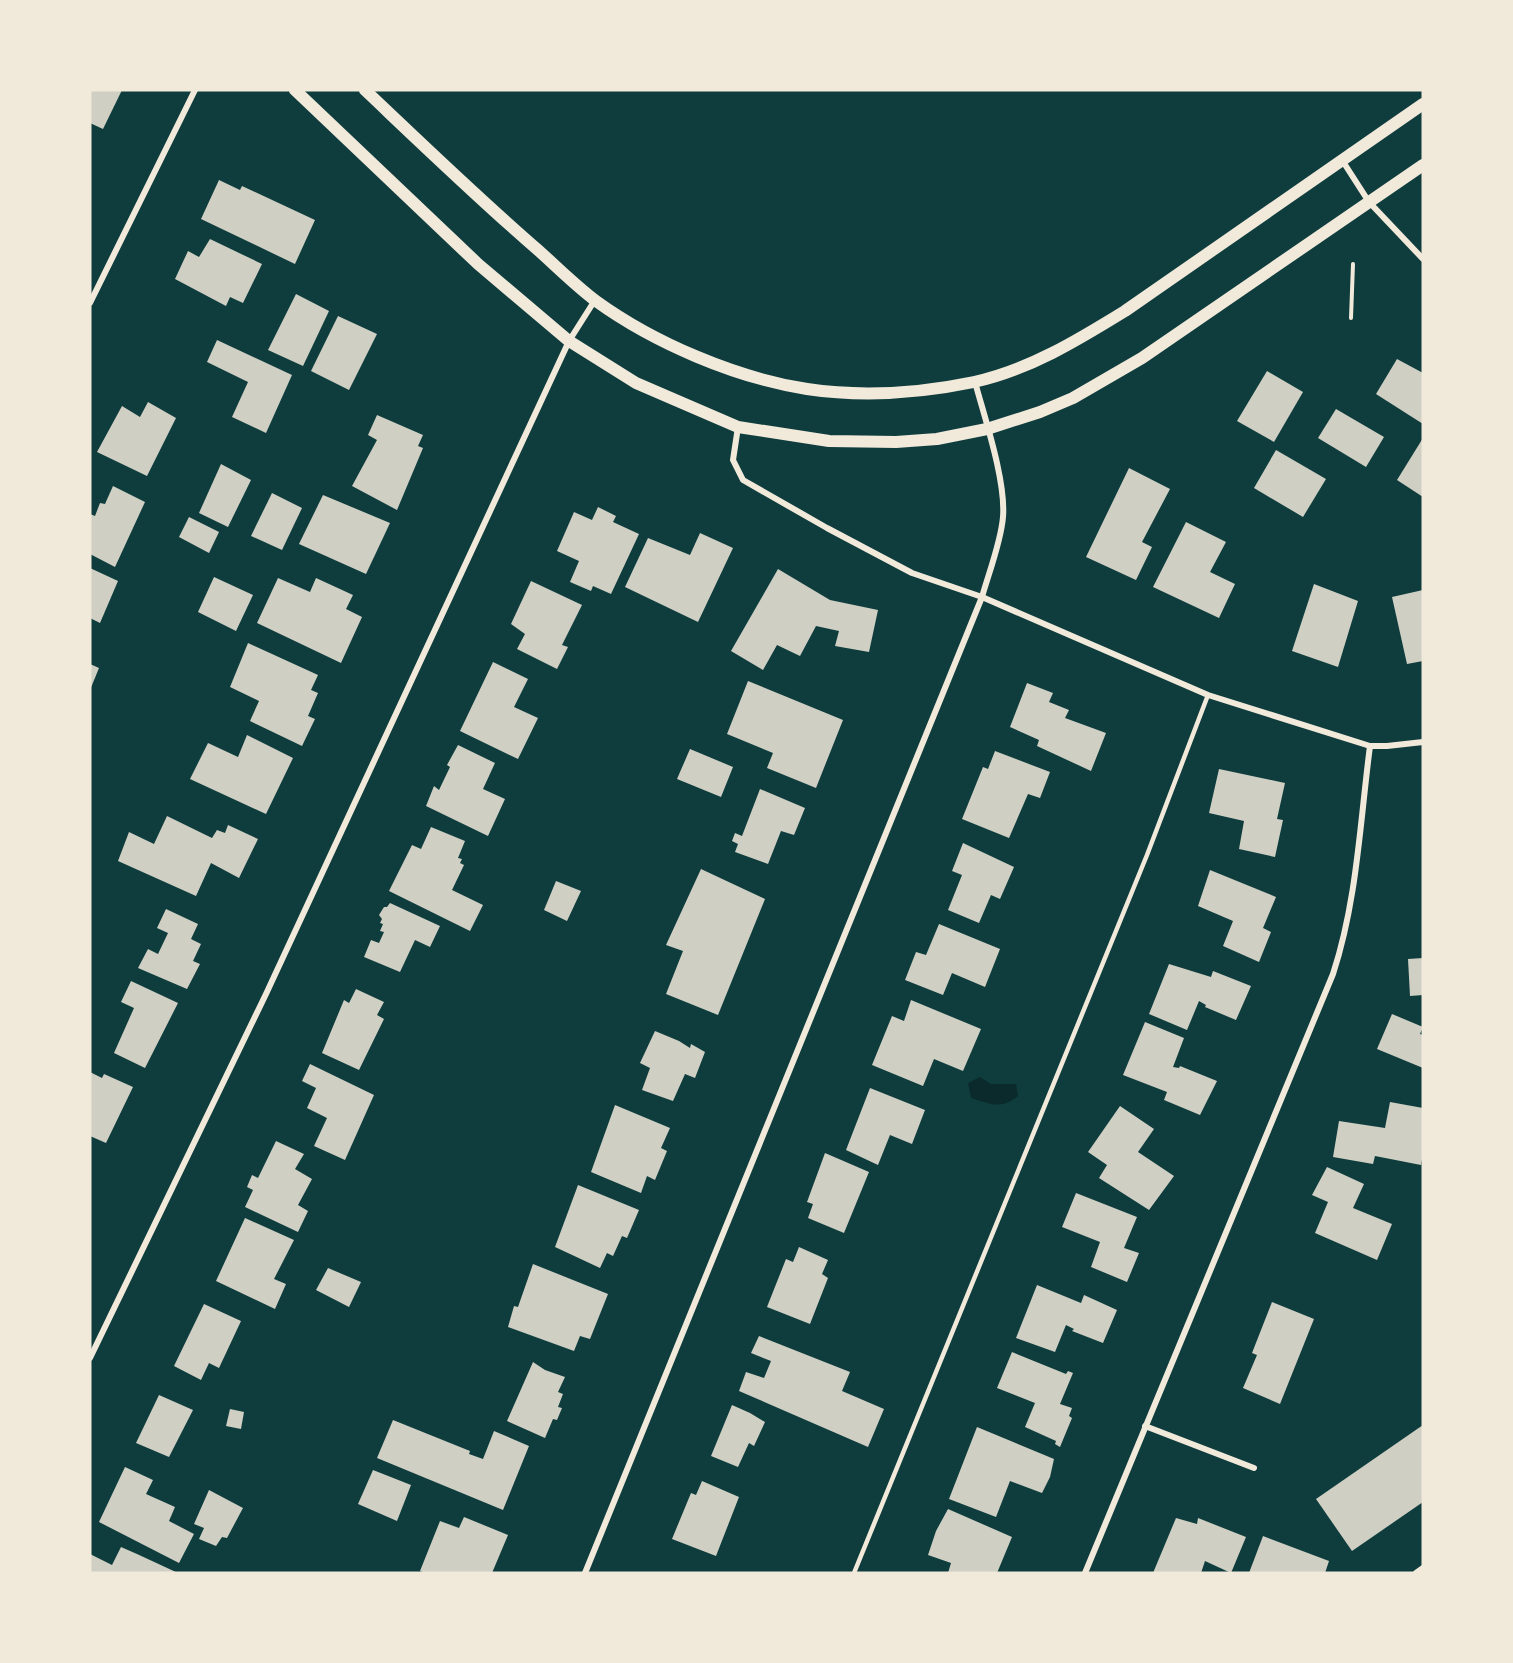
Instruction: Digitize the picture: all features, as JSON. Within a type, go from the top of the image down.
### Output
[{"type":"main road","points":[[295,90],[478,264],[569,341],[636,383],[738,427],[852,443],[937,439],[987,429],[1040,412],[1073,398],[1142,358],[1423,165]]},
{"type":"main road","points":[[366,90],[498,216],[595,300],[675,347],[719,365],[782,384],[830,391],[863,392],[926,389],[975,382],[1032,362],[1075,342],[1125,311],[1423,104]]},
{"type":"street","points":[[90,303],[195,90]]},
{"type":"street","points":[[1342,160],[1369,202],[1423,259]]},
{"type":"street","points":[[90,1358],[266,994],[569,341],[595,300]]},
{"type":"street","points":[[585,1573],[982,597],[1003,518],[999,480],[975,382]]},
{"type":"street","points":[[738,427],[734,460],[742,480],[912,573],[982,597],[1208,695],[1370,746],[1423,742]]},
{"type":"street","points":[[1085,1573],[1320,1008],[1337,962],[1350,908],[1370,746]]},
{"type":"street","points":[[1145,1426],[1254,1468]]},
{"type":"street","points":[[1416,1573],[1423,1568]]},
{"type":"lane","points":[[854,1573],[1147,855],[1208,695]]},
{"type":"path","points":[[1351,318],[1353,264]]},
{"type":"water","points":[[980,1077],[991,1084],[1016,1084],[1018,1096],[1001,1104],[990,1104],[971,1098],[968,1083]]},
{"type":"building","points":[[90,90],[122,90],[103,129],[90,123]]},
{"type":"building","points":[[219,180],[240,190],[242,186],[315,220],[295,264],[201,219]]},
{"type":"building","points":[[210,239],[262,264],[243,303],[230,297],[226,306],[175,279],[188,251],[199,257]]},
{"type":"building","points":[[296,294],[329,311],[303,366],[268,350]]},
{"type":"building","points":[[338,316],[377,334],[349,390],[311,371]]},
{"type":"building","points":[[217,340],[292,375],[266,433],[232,417],[248,382],[207,362]]},
{"type":"building","points":[[1397,359],[1423,373],[1423,424],[1376,394]]},
{"type":"building","points":[[1267,371],[1303,392],[1274,442],[1237,421]]},
{"type":"building","points":[[148,402],[176,418],[147,476],[97,452],[122,406],[140,417]]},
{"type":"building","points":[[1336,409],[1384,437],[1366,467],[1318,438]]},
{"type":"building","points":[[377,415],[423,435],[418,446],[423,448],[397,510],[352,486],[377,440],[368,435]]},
{"type":"building","points":[[1423,438],[1423,497],[1397,480]]},
{"type":"building","points":[[1276,450],[1326,479],[1303,517],[1254,488]]},
{"type":"building","points":[[221,464],[251,480],[228,527],[199,513]]},
{"type":"building","points":[[1129,468],[1170,489],[1142,542],[1152,547],[1136,580],[1086,557]]},
{"type":"building","points":[[113,486],[145,502],[115,567],[90,554],[90,514],[95,516],[100,503],[105,504]]},
{"type":"building","points":[[272,493],[302,508],[282,550],[251,536]]},
{"type":"building","points":[[323,495],[390,523],[366,574],[299,544]]},
{"type":"building","points":[[598,507],[616,516],[613,522],[639,534],[611,594],[593,586],[591,591],[570,582],[579,561],[557,551],[574,512],[592,520]]},
{"type":"building","points":[[189,517],[219,532],[209,553],[179,537]]},
{"type":"building","points":[[1186,522],[1226,542],[1210,572],[1235,584],[1219,618],[1153,587]]},
{"type":"building","points":[[700,533],[733,548],[698,622],[625,587],[648,538],[690,555]]},
{"type":"building","points":[[90,568],[118,581],[100,623],[90,618]]},
{"type":"building","points":[[778,569],[830,600],[878,610],[869,652],[835,646],[839,631],[816,626],[800,656],[777,645],[763,670],[731,651]]},
{"type":"building","points":[[214,577],[253,595],[236,631],[198,612]]},
{"type":"building","points":[[278,578],[310,592],[316,578],[353,595],[346,609],[362,617],[341,663],[257,623]]},
{"type":"building","points":[[531,581],[582,605],[562,645],[568,647],[557,669],[517,649],[525,634],[511,624]]},
{"type":"building","points":[[1314,584],[1358,601],[1338,667],[1292,651]]},
{"type":"building","points":[[1423,590],[1423,661],[1407,664],[1392,597]]},
{"type":"building","points":[[248,643],[318,675],[311,690],[318,693],[308,716],[315,719],[302,746],[250,721],[259,701],[230,687]]},
{"type":"building","points":[[493,662],[528,679],[514,707],[538,718],[518,759],[460,731]]},
{"type":"building","points":[[90,664],[99,668],[90,690]]},
{"type":"building","points":[[748,681],[843,720],[816,788],[767,768],[773,753],[727,734]]},
{"type":"building","points":[[1027,683],[1053,693],[1049,702],[1069,710],[1065,718],[1106,733],[1091,771],[1037,746],[1039,740],[1010,727]]},
{"type":"building","points":[[247,735],[293,758],[266,814],[190,779],[208,743],[238,757]]},
{"type":"building","points":[[458,745],[495,763],[483,789],[505,799],[488,836],[426,806],[434,786],[439,790],[450,767],[447,765]]},
{"type":"building","points":[[690,749],[733,767],[721,797],[677,779]]},
{"type":"building","points":[[995,751],[1050,772],[1040,798],[1028,794],[1009,838],[962,819],[983,767],[988,769]]},
{"type":"building","points":[[1219,769],[1285,783],[1277,819],[1283,820],[1275,857],[1239,849],[1244,821],[1209,813]]},
{"type":"building","points":[[760,789],[805,808],[794,835],[781,831],[768,864],[735,852],[738,844],[732,841],[735,833],[742,836]]},
{"type":"building","points":[[167,816],[212,838],[217,830],[225,833],[228,825],[258,839],[239,878],[211,863],[196,896],[118,861],[129,832],[154,844]]},
{"type":"building","points":[[431,827],[465,841],[458,858],[462,859],[460,863],[464,865],[452,890],[483,905],[470,931],[389,891],[412,845],[421,849]]},
{"type":"building","points":[[963,843],[1014,867],[1000,899],[991,895],[979,923],[948,910],[962,875],[952,871]]},
{"type":"building","points":[[701,869],[765,899],[718,1015],[666,994],[683,951],[666,945]]},
{"type":"building","points":[[1210,870],[1276,897],[1263,928],[1271,932],[1259,962],[1223,946],[1233,921],[1198,906]]},
{"type":"building","points":[[556,881],[581,891],[567,921],[544,910]]},
{"type":"building","points":[[390,903],[440,926],[430,947],[415,940],[400,972],[364,957],[371,940],[379,943],[384,932],[380,931],[383,924],[380,923],[382,919],[379,915]]},
{"type":"building","points":[[166,909],[198,924],[191,939],[201,944],[193,961],[200,964],[187,989],[138,968],[148,949],[158,954],[168,933],[157,928]]},
{"type":"building","points":[[939,924],[1000,949],[985,987],[952,973],[943,995],[905,980],[916,952],[926,955]]},
{"type":"building","points":[[1423,958],[1423,995],[1410,996],[1408,959]]},
{"type":"building","points":[[1169,964],[1211,977],[1213,971],[1251,986],[1236,1020],[1205,1007],[1206,1005],[1199,1001],[1187,1030],[1149,1014]]},
{"type":"building","points":[[131,981],[178,1003],[145,1068],[114,1053],[134,1008],[121,1002]]},
{"type":"building","points":[[356,989],[384,1002],[377,1015],[384,1019],[359,1070],[322,1053],[344,1000],[349,1003]]},
{"type":"building","points":[[911,1000],[981,1029],[963,1071],[934,1059],[923,1086],[872,1065],[892,1016],[904,1021]]},
{"type":"building","points":[[1392,1014],[1423,1027],[1420,1034],[1423,1035],[1423,1068],[1377,1049]]},
{"type":"building","points":[[1145,1022],[1184,1038],[1173,1067],[1179,1068],[1180,1066],[1217,1081],[1200,1115],[1164,1100],[1167,1092],[1123,1075]]},
{"type":"building","points":[[655,1031],[690,1048],[691,1044],[705,1052],[695,1078],[685,1074],[673,1101],[642,1090],[650,1068],[640,1063]]},
{"type":"building","points":[[310,1064],[374,1095],[345,1160],[314,1146],[327,1118],[307,1108],[316,1088],[302,1081]]},
{"type":"building","points":[[90,1072],[102,1078],[104,1074],[133,1087],[106,1143],[90,1136]]},
{"type":"building","points":[[870,1088],[925,1110],[912,1144],[890,1135],[878,1165],[846,1150]]},
{"type":"building","points":[[1390,1102],[1423,1108],[1421,1165],[1375,1156],[1373,1164],[1333,1157],[1339,1121],[1385,1128]]},
{"type":"building","points":[[615,1105],[670,1128],[661,1148],[667,1151],[655,1180],[647,1176],[641,1193],[591,1172]]},
{"type":"building","points":[[1120,1106],[1154,1129],[1138,1152],[1174,1176],[1149,1210],[1099,1178],[1107,1165],[1088,1152]]},
{"type":"building","points":[[276,1141],[304,1154],[295,1169],[312,1179],[298,1205],[308,1211],[298,1232],[245,1207],[253,1190],[247,1187],[252,1175],[258,1178]]},
{"type":"building","points":[[825,1153],[869,1172],[844,1233],[808,1218],[813,1204],[807,1202]]},
{"type":"building","points":[[1327,1167],[1364,1184],[1353,1208],[1392,1224],[1377,1260],[1315,1233],[1328,1202],[1312,1195]]},
{"type":"building","points":[[578,1185],[639,1210],[627,1238],[622,1236],[613,1256],[607,1253],[600,1268],[555,1247]]},
{"type":"building","points":[[1076,1193],[1137,1217],[1124,1248],[1139,1253],[1127,1282],[1091,1267],[1100,1242],[1062,1227]]},
{"type":"building","points":[[245,1218],[294,1240],[274,1279],[286,1284],[275,1309],[216,1281]]},
{"type":"building","points":[[799,1247],[828,1260],[822,1274],[828,1278],[810,1324],[767,1307],[786,1259],[793,1262]]},
{"type":"building","points":[[533,1264],[608,1294],[590,1339],[580,1336],[574,1351],[508,1327],[514,1306],[518,1307]]},
{"type":"building","points":[[328,1268],[361,1282],[349,1307],[316,1290]]},
{"type":"building","points":[[1037,1285],[1081,1303],[1084,1295],[1117,1310],[1103,1343],[1072,1331],[1074,1329],[1066,1325],[1055,1352],[1016,1338]]},
{"type":"building","points":[[1272,1302],[1314,1319],[1280,1404],[1243,1388],[1257,1355],[1252,1353]]},
{"type":"building","points":[[204,1304],[241,1321],[219,1368],[209,1363],[201,1380],[174,1366]]},
{"type":"building","points":[[759,1336],[850,1372],[842,1391],[884,1409],[868,1447],[739,1391],[746,1372],[764,1378],[771,1361],[751,1353]]},
{"type":"building","points":[[1012,1352],[1066,1374],[1068,1371],[1073,1373],[1060,1404],[1072,1408],[1069,1416],[1072,1418],[1060,1447],[1055,1444],[1056,1441],[1025,1427],[1035,1403],[997,1388]]},
{"type":"building","points":[[533,1362],[545,1370],[565,1377],[558,1392],[563,1394],[558,1407],[562,1408],[557,1420],[553,1419],[545,1438],[507,1421]]},
{"type":"building","points":[[159,1395],[193,1410],[169,1457],[136,1443]]},
{"type":"building","points":[[732,1405],[765,1422],[754,1446],[749,1443],[738,1467],[711,1456]]},
{"type":"building","points":[[230,1409],[244,1412],[241,1429],[226,1426]]},
{"type":"building","points":[[393,1420],[470,1451],[469,1454],[483,1459],[494,1431],[529,1446],[503,1510],[377,1458]]},
{"type":"building","points":[[1423,1425],[1423,1502],[1352,1551],[1316,1499]]},
{"type":"building","points":[[977,1427],[1054,1459],[1050,1477],[1042,1493],[1010,1481],[996,1517],[949,1499]]},
{"type":"building","points":[[125,1467],[153,1480],[146,1494],[175,1507],[169,1521],[194,1534],[179,1563],[99,1522]]},
{"type":"building","points":[[373,1470],[411,1485],[397,1521],[358,1504]]},
{"type":"building","points":[[702,1481],[739,1497],[716,1556],[672,1539],[691,1493],[696,1495]]},
{"type":"building","points":[[209,1490],[243,1508],[227,1538],[222,1537],[216,1546],[199,1539],[204,1528],[194,1524]]},
{"type":"building","points":[[948,1509],[1012,1537],[997,1573],[948,1573],[951,1563],[928,1555],[936,1531]]},
{"type":"building","points":[[464,1517],[508,1535],[492,1573],[425,1573],[420,1571],[440,1521],[459,1528]]},
{"type":"building","points":[[1176,1518],[1197,1524],[1198,1518],[1246,1537],[1231,1573],[1205,1561],[1201,1573],[1153,1573]]},
{"type":"building","points":[[1263,1536],[1329,1561],[1325,1573],[1249,1573]]},
{"type":"building","points":[[121,1547],[178,1573],[90,1573],[90,1554],[112,1565]]}]
